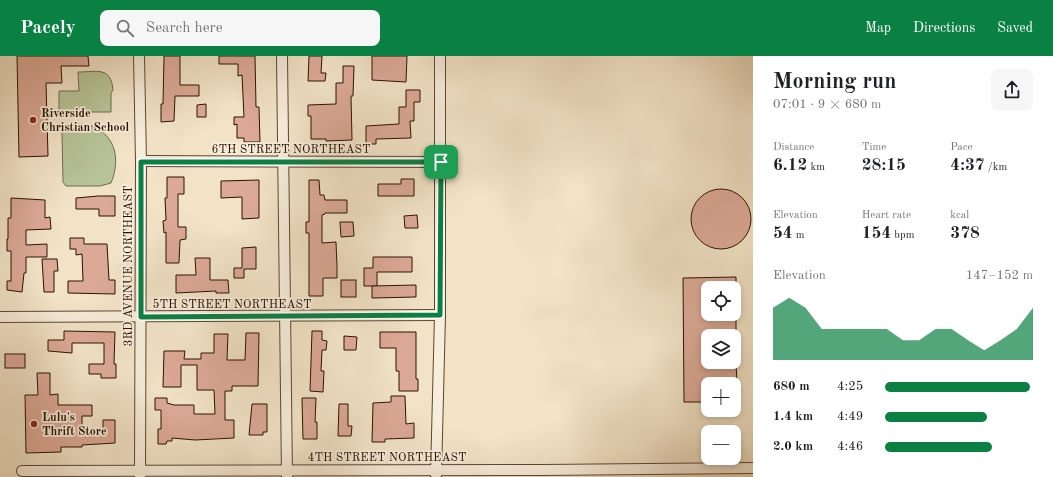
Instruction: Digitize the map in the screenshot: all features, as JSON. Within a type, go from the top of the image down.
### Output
[{"type":"street","name":"3RD AVENUE NORTHEAST","points":[[139,56],[141,162],[140,474]]},
{"type":"street","points":[[282,56],[287,474]]},
{"type":"street","points":[[436,474],[440,315],[440,56]]},
{"type":"street","name":"6TH STREET NORTHEAST","points":[[141,162],[441,162]]},
{"type":"street","name":"5TH STREET NORTHEAST","points":[[0,317],[440,315]]},
{"type":"street","name":"4TH STREET NORTHEAST","points":[[22,471],[140,474],[543,474],[663,473],[753,468]]},
{"type":"green space","points":[[97,71],[106,74],[109,77],[112,82],[113,90],[111,93],[111,112],[59,112],[59,91],[79,91],[78,72]]},
{"type":"green space","points":[[70,123],[85,124],[95,127],[105,134],[110,140],[115,153],[116,161],[114,176],[111,183],[100,186],[66,186],[63,182],[62,132]]},
{"type":"building","name":"Riverside Christian School","points":[[17,56],[88,56],[89,66],[61,66],[62,83],[46,83],[48,156],[19,157]]},
{"type":"building","points":[[164,56],[180,56],[180,85],[199,85],[199,96],[175,96],[174,121],[161,122],[161,104],[163,104]]},
{"type":"building","points":[[219,56],[255,56],[256,107],[259,107],[260,142],[244,142],[244,138],[237,138],[237,124],[234,125],[234,117],[244,117],[242,75],[238,76],[238,64],[219,64]]},
{"type":"building","points":[[309,56],[322,56],[321,73],[326,73],[325,81],[308,81]]},
{"type":"building","points":[[372,56],[407,56],[406,82],[372,80]]},
{"type":"building","points":[[343,66],[354,66],[353,96],[351,96],[352,140],[326,141],[326,139],[311,139],[311,116],[308,116],[308,105],[336,104],[336,83],[343,83]]},
{"type":"building","points":[[406,90],[420,90],[420,102],[414,102],[414,121],[410,121],[411,138],[376,139],[376,144],[366,144],[366,126],[399,124],[399,107],[406,107]]},
{"type":"building","points":[[206,104],[206,117],[197,117],[197,105]]},
{"type":"building","points":[[167,177],[184,177],[184,194],[178,194],[178,227],[186,227],[186,239],[180,240],[179,263],[166,263],[166,232],[164,233],[163,221],[166,220],[165,198],[167,198]]},
{"type":"building","points":[[401,179],[414,179],[414,196],[378,196],[378,184],[401,184]]},
{"type":"building","points":[[259,180],[259,218],[242,219],[242,197],[221,198],[221,181]]},
{"type":"building","points":[[309,180],[319,180],[320,195],[324,195],[325,200],[347,200],[347,213],[325,213],[322,215],[322,243],[336,242],[337,266],[337,278],[323,278],[323,296],[309,296],[309,233],[306,233],[306,222],[309,222]]},
{"type":"building","points":[[715,189],[727,189],[743,197],[749,207],[751,219],[749,231],[743,241],[727,249],[715,249],[699,241],[691,225],[691,213],[699,197]]},
{"type":"building","points":[[115,196],[115,216],[99,216],[99,209],[76,209],[76,198]]},
{"type":"building","points":[[11,198],[45,200],[45,218],[50,217],[51,229],[26,230],[26,245],[47,244],[47,257],[26,257],[26,273],[24,273],[22,292],[7,290],[7,281],[11,281],[11,251],[7,251],[7,239],[8,218],[11,218]]},
{"type":"building","points":[[417,215],[418,228],[405,228],[404,216]]},
{"type":"building","points":[[340,222],[353,222],[354,236],[341,237]]},
{"type":"building","points":[[70,238],[84,238],[84,244],[107,244],[109,280],[115,280],[115,294],[68,293],[68,281],[83,281],[82,254],[76,255],[76,249],[70,249]]},
{"type":"building","points":[[256,247],[256,269],[244,269],[244,278],[234,278],[234,268],[242,268],[242,248]]},
{"type":"building","points":[[373,257],[412,257],[412,272],[377,272],[377,286],[364,286],[364,268],[373,268]]},
{"type":"building","points":[[195,258],[210,258],[210,280],[228,280],[229,293],[216,293],[216,291],[176,293],[176,275],[196,275]]},
{"type":"building","points":[[42,259],[57,259],[58,271],[54,271],[54,292],[44,292]]},
{"type":"building","points":[[736,277],[736,281],[701,281],[701,321],[736,321],[736,329],[701,329],[701,369],[736,369],[737,377],[701,377],[701,402],[684,402],[683,278]]},
{"type":"building","points":[[341,280],[356,280],[356,297],[341,297]]},
{"type":"building","points":[[416,285],[416,297],[372,298],[372,286]]},
{"type":"building","points":[[64,331],[115,332],[114,364],[116,364],[116,378],[101,378],[101,374],[89,374],[89,364],[104,364],[104,343],[72,343],[72,353],[48,351],[48,340],[64,340]]},
{"type":"building","points":[[312,331],[322,331],[322,340],[327,341],[326,350],[322,350],[321,371],[324,371],[323,392],[310,391]]},
{"type":"building","points":[[380,332],[416,332],[416,379],[418,379],[418,391],[399,391],[399,371],[396,371],[396,348],[380,348]]},
{"type":"building","points":[[246,333],[259,333],[258,386],[232,386],[232,391],[225,391],[225,420],[234,420],[234,438],[195,440],[172,438],[172,441],[167,441],[166,444],[158,444],[158,429],[161,429],[161,410],[155,410],[155,398],[167,398],[167,403],[174,405],[194,405],[194,414],[215,414],[214,390],[197,390],[197,365],[181,365],[181,387],[163,387],[164,351],[185,351],[184,359],[201,359],[201,353],[214,353],[214,334],[228,334],[227,360],[245,360]]},
{"type":"building","points":[[344,336],[357,337],[356,350],[344,350]]},
{"type":"building","points":[[5,354],[25,354],[25,368],[5,368]]},
{"type":"building","points":[[37,373],[50,373],[50,395],[58,394],[58,405],[92,405],[92,416],[82,416],[82,433],[103,433],[103,420],[115,420],[115,443],[82,445],[82,447],[61,447],[61,452],[26,453],[25,395],[38,395]]},
{"type":"building","points":[[391,396],[405,396],[406,424],[414,423],[414,438],[385,439],[385,442],[372,442],[373,403],[391,402]]},
{"type":"building","points":[[302,398],[316,398],[315,422],[317,422],[317,439],[303,439]]},
{"type":"building","points":[[252,404],[267,404],[267,432],[263,432],[263,435],[249,435]]},
{"type":"building","points":[[339,404],[348,404],[348,426],[352,426],[351,436],[338,436]]},
{"type":"place","name":"Riverside Christian School","points":[[33,120]]},
{"type":"place","name":"Lulu's Thrift Store","points":[[34,424]]},
{"type":"route","points":[[141,162],[441,162],[440,315],[141,317],[141,162]]}]
